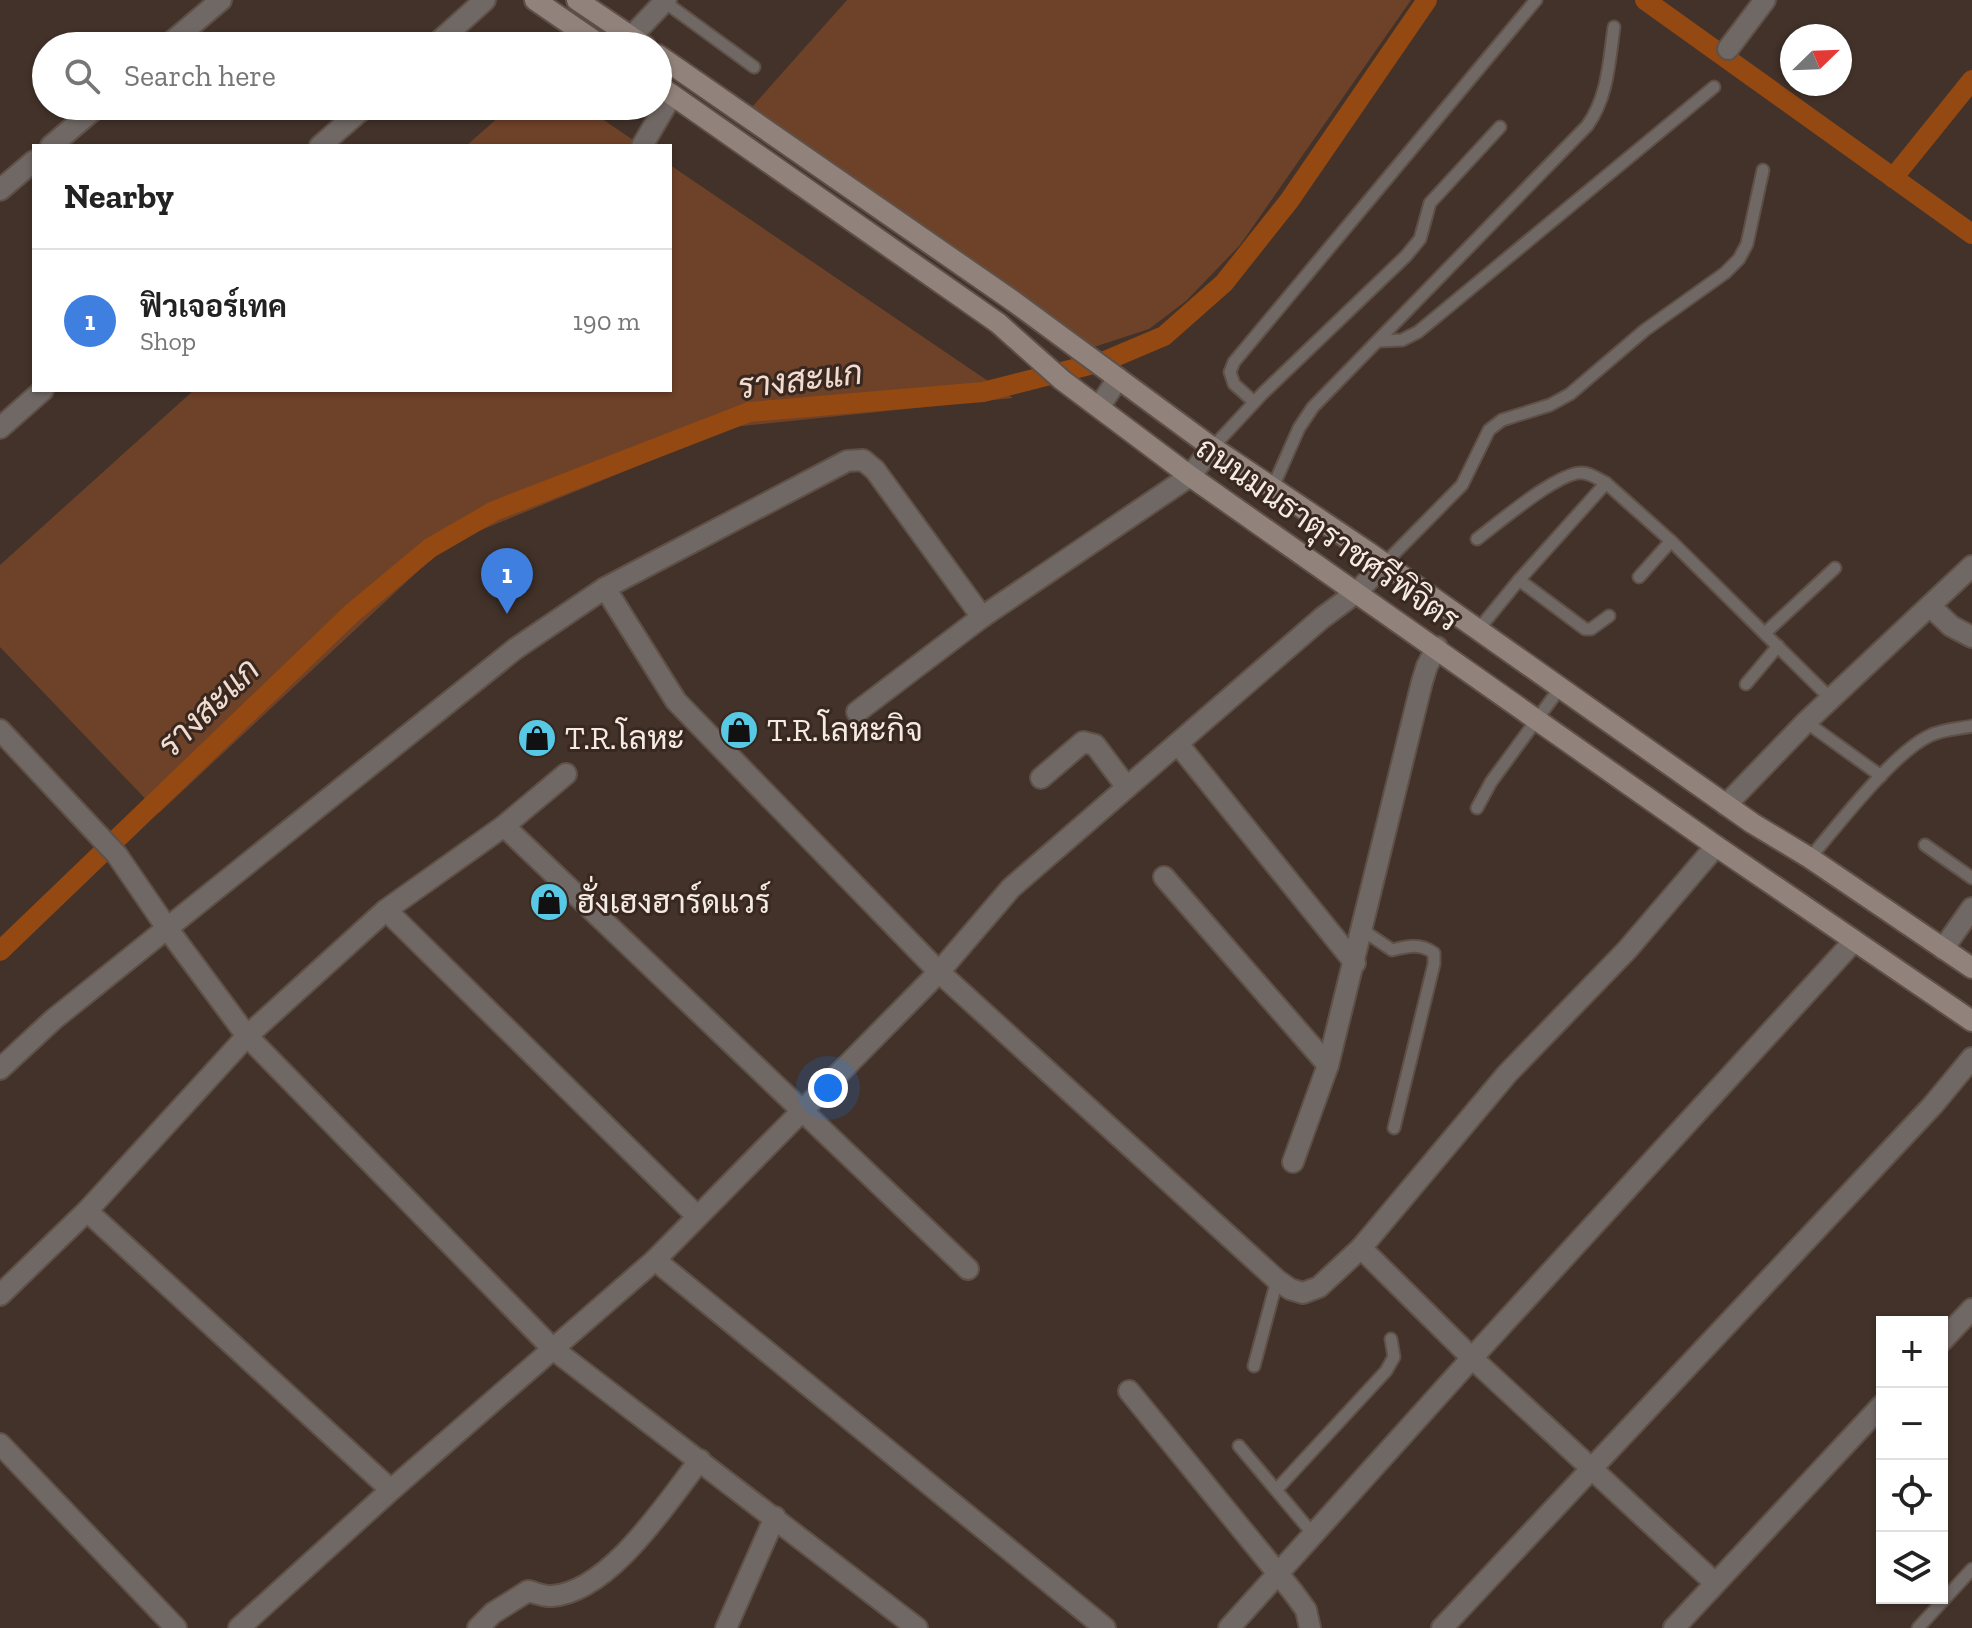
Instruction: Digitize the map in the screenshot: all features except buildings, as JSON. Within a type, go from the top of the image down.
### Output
[{"type":"street","points":[[183,32],[221,0]]},
{"type":"street","points":[[450,32],[485,0]]},
{"type":"street","points":[[535,0],[582,32]]},
{"type":"street","points":[[577,0],[625,32]]},
{"type":"street","points":[[644,32],[664,1]]},
{"type":"street","points":[[1730,46],[1759,8]]},
{"type":"street","name":"ถนนมนธาตุราชศรีพิจิตร","points":[[672,65],[1013,301],[1212,448],[1384,564],[1726,805],[1972,968]]},
{"type":"street","name":"ถนนมนธาตุราชศรีพิจิตร","points":[[672,95],[1016,336],[1062,380],[1190,476],[1716,846],[1972,1021]]},
{"type":"street","points":[[53,144],[82,120]]},
{"type":"street","points":[[322,144],[350,120]]},
{"type":"street","points":[[643,144],[653,120]]},
{"type":"street","points":[[0,190],[32,163]]},
{"type":"street","points":[[998,323],[1013,301]]},
{"type":"street","points":[[1100,406],[1118,378]]},
{"type":"street","points":[[0,428],[41,392]]},
{"type":"street","points":[[857,712],[982,617],[1190,476],[1212,448]]},
{"type":"street","points":[[0,1069],[54,1019],[515,649],[605,588],[847,461],[863,460],[875,470],[982,617]]},
{"type":"street","points":[[239,1628],[391,1490],[655,1260],[939,972],[1011,888],[1322,618],[1357,592],[1384,564]]},
{"type":"street","points":[[1726,805],[1830,698],[1972,566]]},
{"type":"street","points":[[605,588],[676,701],[939,972],[1277,1280],[1303,1293],[1319,1287],[1361,1248],[1507,1074],[1627,950],[1716,846]]},
{"type":"street","points":[[1930,606],[1951,626],[1972,637]]},
{"type":"street","points":[[1293,1162],[1328,1065],[1422,682],[1437,647]]},
{"type":"street","points":[[0,730],[117,855],[247,1036],[553,1349],[917,1628]]},
{"type":"street","points":[[1041,778],[1083,742],[1095,745],[1126,786]]},
{"type":"street","points":[[1178,744],[1355,963]]},
{"type":"street","points":[[0,1295],[87,1211],[247,1036],[386,910],[504,826],[566,774]]},
{"type":"street","points":[[504,826],[968,1269]]},
{"type":"street","points":[[1164,877],[1328,1065]]},
{"type":"street","points":[[1943,949],[1972,908]]},
{"type":"street","points":[[386,910],[697,1216]]},
{"type":"street","points":[[1229,1628],[1854,941]]},
{"type":"street","points":[[1442,1628],[1933,1105],[1972,1058]]},
{"type":"street","points":[[87,1211],[391,1490]]},
{"type":"street","points":[[1361,1248],[1472,1358],[1715,1583]]},
{"type":"street","points":[[655,1260],[1105,1628]]},
{"type":"street","points":[[1948,1335],[1972,1309]]},
{"type":"street","points":[[1129,1391],[1306,1610],[1310,1628]]},
{"type":"street","points":[[1674,1628],[1876,1411]]},
{"type":"street","points":[[0,1444],[176,1628]]},
{"type":"street","points":[[478,1628],[493,1613],[528,1591],[550,1597],[570,1593],[589,1584],[620,1558],[700,1460]]},
{"type":"street","points":[[726,1628],[775,1517]]},
{"type":"lane","points":[[1254,402],[1234,384],[1230,372],[1234,362],[1536,0]]},
{"type":"lane","points":[[664,1],[754,67]]},
{"type":"lane","points":[[1272,489],[1299,428],[1313,407],[1599,111],[1605,92],[1614,27]]},
{"type":"lane","points":[[1379,341],[1402,340],[1418,332],[1714,87]]},
{"type":"lane","points":[[1212,448],[1254,402],[1406,256],[1420,239],[1430,203],[1500,127]]},
{"type":"lane","points":[[1384,564],[1462,485],[1489,430],[1502,420],[1550,405],[1570,394],[1645,330],[1715,281],[1739,259],[1747,244],[1763,170]]},
{"type":"lane","points":[[1477,539],[1548,486],[1569,475],[1583,473],[1606,483],[1671,541],[1830,698]]},
{"type":"lane","points":[[1478,630],[1606,483]]},
{"type":"lane","points":[[1639,577],[1671,541]]},
{"type":"lane","points":[[1765,633],[1835,568]]},
{"type":"lane","points":[[1519,580],[1585,629],[1591,629],[1609,616]]},
{"type":"lane","points":[[1746,684],[1778,646]]},
{"type":"lane","points":[[1477,808],[1491,782],[1560,688]]},
{"type":"lane","points":[[1806,722],[1881,776]]},
{"type":"lane","points":[[1810,858],[1881,776],[1928,736],[1972,726]]},
{"type":"lane","points":[[1925,845],[1972,878]]},
{"type":"lane","points":[[1361,929],[1392,950],[1412,945],[1426,947],[1434,953],[1434,964],[1394,1128]]},
{"type":"lane","points":[[1254,1366],[1277,1280]]},
{"type":"lane","points":[[1277,1489],[1386,1371],[1394,1357],[1391,1339]]},
{"type":"lane","points":[[1239,1446],[1313,1534]]},
{"type":"lane","points":[[1918,1628],[1972,1569]]},
{"type":"shaded area","points":[[847,0],[1411,0],[1240,245],[1186,301],[1149,329],[1091,348],[752,107]]},
{"type":"shaded area","points":[[495,120],[604,120],[639,144],[468,144]]},
{"type":"shaded area","points":[[672,166],[1013,398],[733,427],[447,544],[159,813],[0,647],[0,565],[192,392],[672,392]]},
{"type":"waterway","name":"รางสะแก","points":[[0,951],[352,613],[430,548],[494,511],[749,412],[983,392],[1105,361],[1164,336],[1224,283],[1289,201],[1427,0]]},
{"type":"waterway","points":[[1645,0],[1972,234]]},
{"type":"waterway","points":[[1893,178],[1972,80]]},
{"type":"place","name":"ฟิวเจอร์เทค","points":[[507,614]]},
{"type":"place","name":"T.R.โลหะกิจ","points":[[739,730]]},
{"type":"place","name":"T.R.โลหะ","points":[[537,738]]},
{"type":"place","name":"ฮั่งเฮงฮาร์ดแวร์","points":[[549,902]]}]
